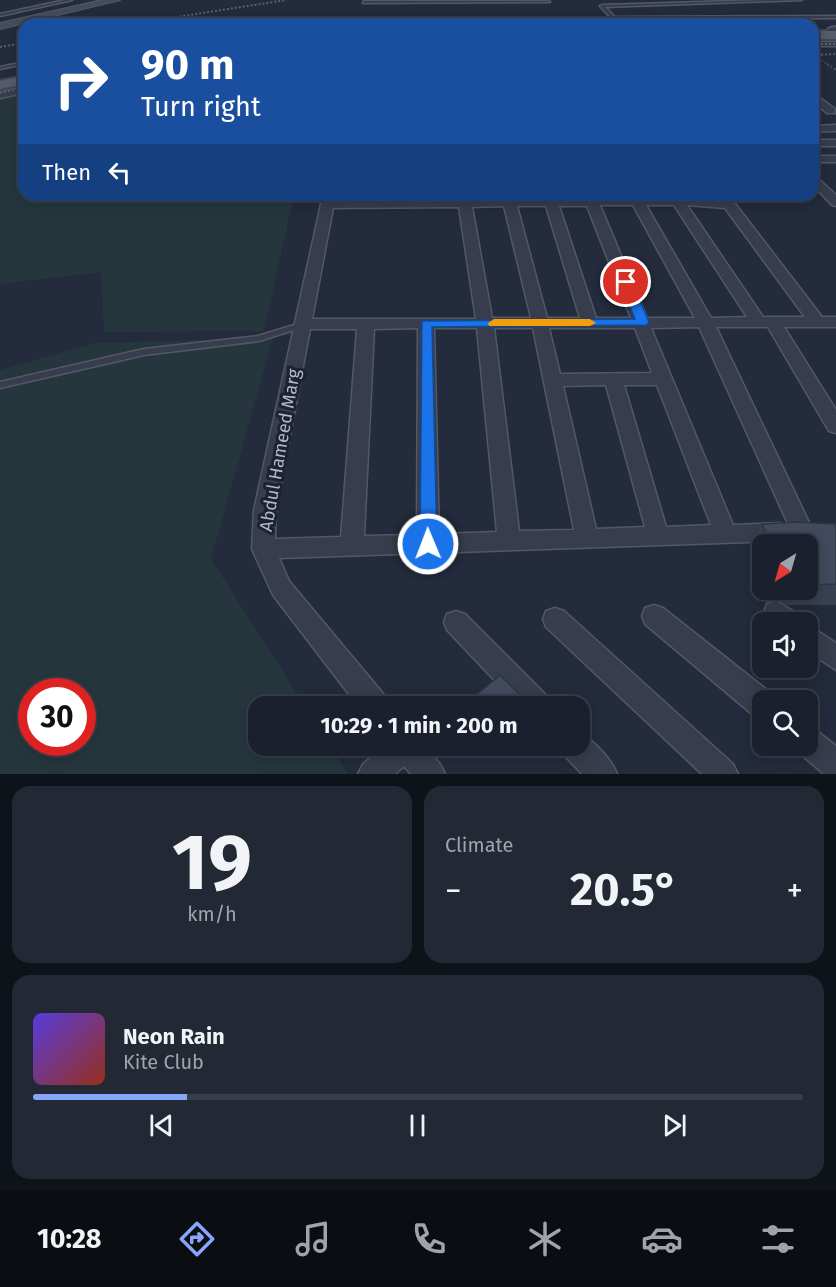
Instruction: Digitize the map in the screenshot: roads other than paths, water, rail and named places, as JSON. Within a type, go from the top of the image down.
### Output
[{"type":"main road","points":[[29,18],[105,0]]},
{"type":"main road","points":[[32,18],[115,0]]},
{"type":"main road","points":[[0,25],[18,21]]},
{"type":"main road","points":[[0,25],[18,21]]},
{"type":"main road","points":[[819,32],[835,30]]},
{"type":"main road","points":[[0,77],[18,73]]},
{"type":"main road","points":[[0,85],[18,81]]},
{"type":"street","points":[[819,44],[836,44]]},
{"type":"street","points":[[0,95],[18,91]]},
{"type":"street","points":[[819,100],[834,111]]},
{"type":"street","points":[[819,129],[836,128]]},
{"type":"street","points":[[819,143],[836,143]]},
{"type":"street","points":[[819,159],[836,159]]},
{"type":"street","points":[[819,184],[836,201]]},
{"type":"street","name":"Abdul Hameed Marg","points":[[328,201],[265,510],[263,549],[281,588],[367,696]]},
{"type":"street","points":[[396,201],[717,202],[735,208],[817,322]]},
{"type":"street","points":[[592,201],[643,322],[725,533]]},
{"type":"street","points":[[678,201],[766,322],[836,426]]},
{"type":"street","points":[[551,202],[590,323]]},
{"type":"street","points":[[638,202],[705,322],[802,531]]},
{"type":"street","points":[[465,203],[485,323],[509,541]]},
{"type":"street","points":[[510,203],[540,323],[587,538]]},
{"type":"street","points":[[304,324],[836,322]]},
{"type":"street","points":[[426,323],[428,544]]},
{"type":"street","points":[[352,547],[366,324]]},
{"type":"street","points":[[613,379],[658,536]]},
{"type":"street","points":[[552,380],[665,379]]},
{"type":"street","points":[[263,549],[825,530]]},
{"type":"street","points":[[654,616],[752,696]]},
{"type":"street","points":[[555,619],[723,774]]},
{"type":"street","points":[[456,622],[527,696]]},
{"type":"street","points":[[818,644],[836,658]]},
{"type":"street","points":[[818,750],[836,765]]},
{"type":"street","points":[[373,774],[394,756]]},
{"type":"street","points":[[415,756],[430,774]]},
{"type":"street","points":[[585,756],[602,774]]},
{"type":"lane","points":[[0,15],[70,0]]},
{"type":"lane","points":[[800,0],[603,6],[614,18],[836,17]]},
{"type":"lane","points":[[364,2],[547,1],[557,18]]},
{"type":"lane","points":[[819,29],[835,30]]},
{"type":"lane","points":[[0,68],[18,64]]},
{"type":"lane","points":[[0,385],[144,352],[259,338],[304,324]]},
{"type":"railway","points":[[170,18],[286,0]]},
{"type":"railway","points":[[0,47],[18,44]]},
{"type":"railway","points":[[819,44],[836,44]]},
{"type":"railway","points":[[819,55],[836,54]]},
{"type":"railway","points":[[0,93],[18,89]]}]
